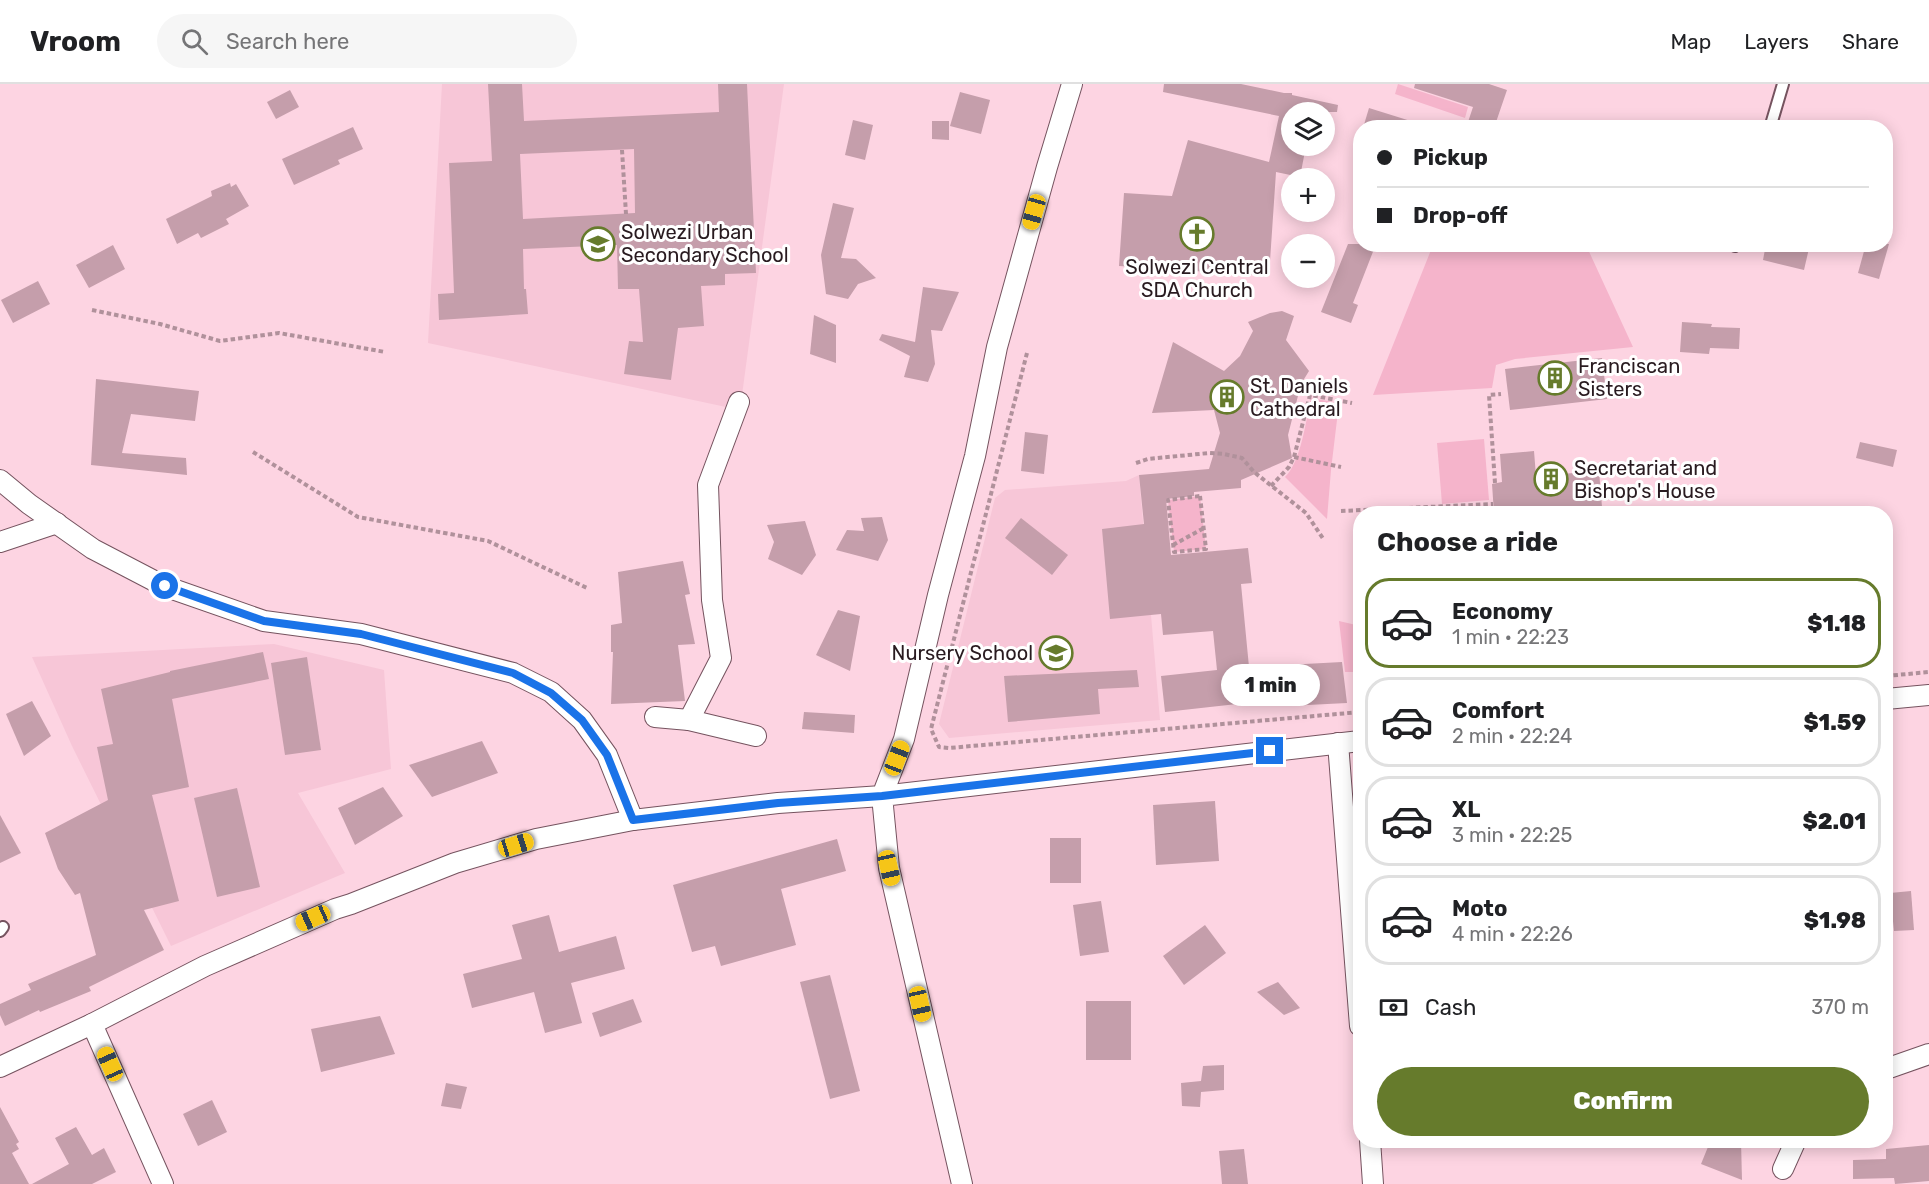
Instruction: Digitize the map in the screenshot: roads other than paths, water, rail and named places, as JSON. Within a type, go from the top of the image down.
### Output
[{"type":"street","points":[[962,1184],[889,868],[882,796],[904,739],[938,595],[975,456],[997,348],[1072,84]]},
{"type":"street","points":[[689,720],[722,658],[712,600],[708,485],[739,402]]},
{"type":"street","points":[[0,480],[28,504],[93,549],[165,586],[264,621],[361,634],[513,673],[551,693],[582,720],[607,755],[633,820]]},
{"type":"street","points":[[0,542],[57,523]]},
{"type":"street","points":[[1893,698],[1929,695]]},
{"type":"street","points":[[655,717],[689,720],[756,736]]},
{"type":"street","points":[[0,1067],[92,1024],[216,961],[335,909],[456,863],[536,839],[633,820],[778,803],[882,796],[1353,742]]},
{"type":"street","points":[[1338,743],[1353,936]]},
{"type":"street","points":[[92,1024],[163,1184]]},
{"type":"street","points":[[1893,1067],[1929,1054]]},
{"type":"street","points":[[1371,1148],[1373,1184]]},
{"type":"street","points":[[1783,1168],[1792,1148]]},
{"type":"lane","points":[[1772,120],[1782,84]]},
{"type":"place","name":"Solwezi Central SDA Church","points":[[1197,234]]},
{"type":"place","name":"Solwezi Urban Secondary School","points":[[598,244]]},
{"type":"place","name":"Franciscan Sisters","points":[[1555,378]]},
{"type":"place","name":"St. Daniels Cathedral","points":[[1227,397]]},
{"type":"place","name":"Secretariat and Bishop's House","points":[[1551,479]]},
{"type":"place","name":"Nursery School","points":[[1056,653]]}]
